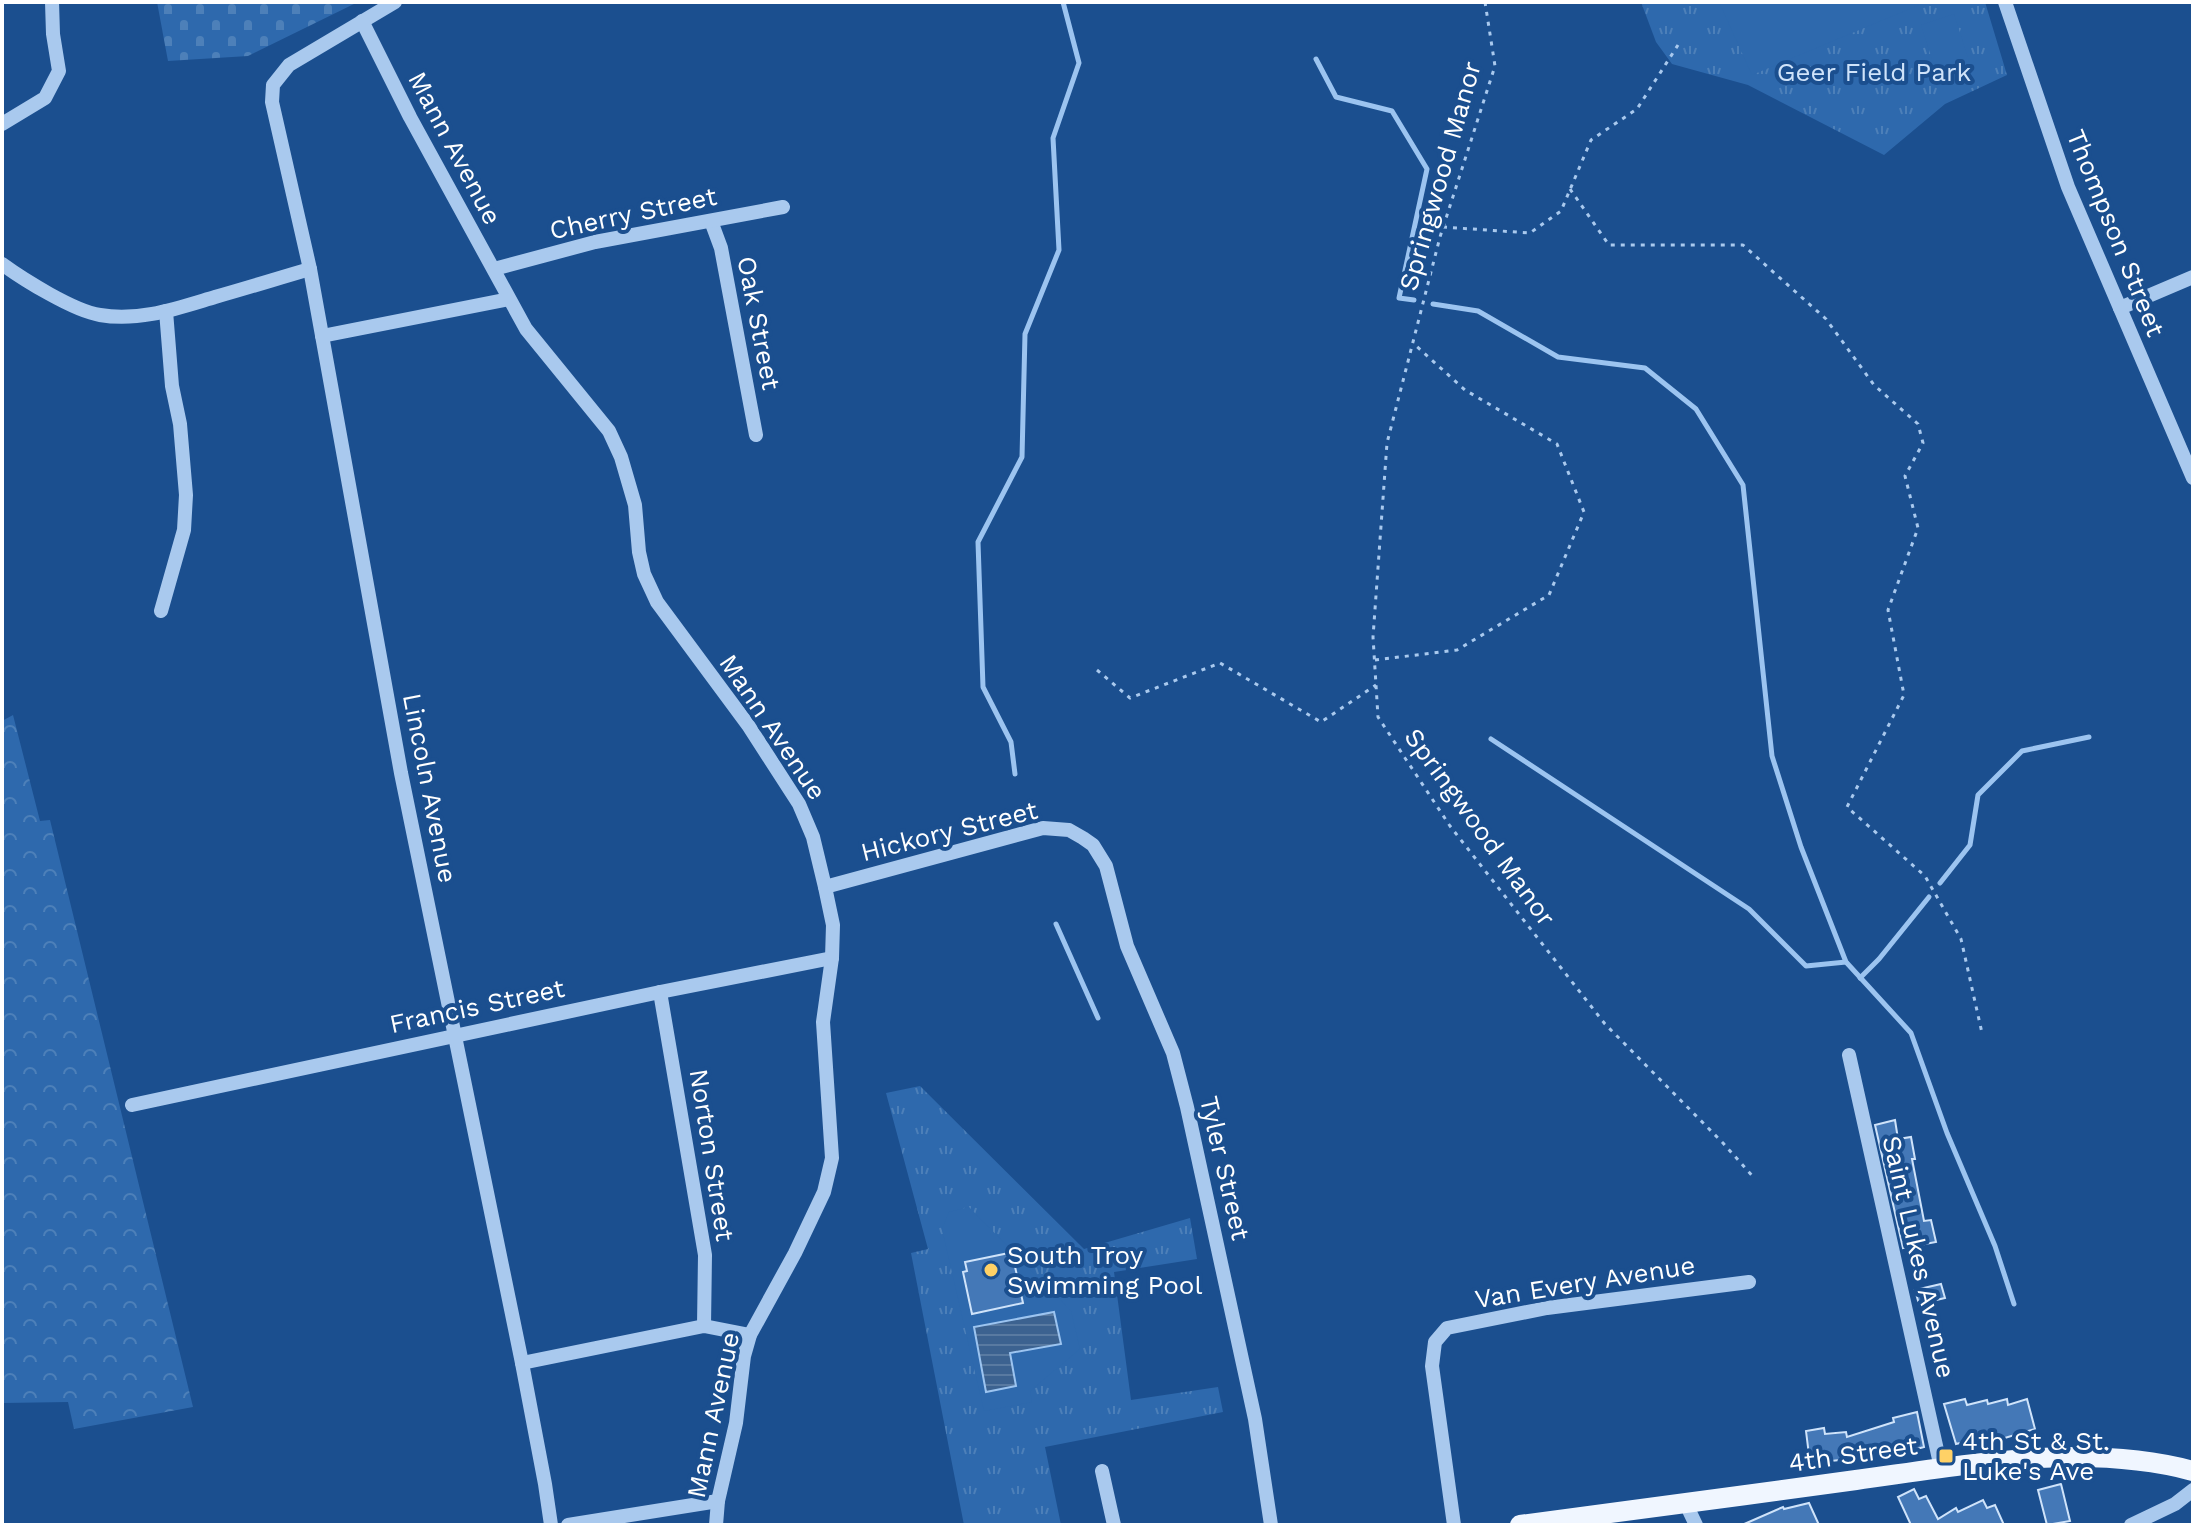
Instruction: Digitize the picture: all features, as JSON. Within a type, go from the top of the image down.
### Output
[{"type":"main road","name":"4th Street","points":[[1520,1525],[2020,1458],[2164,1463],[2193,1471]]},
{"type":"street","points":[[2,124],[45,98],[59,71],[52,2]]},
{"type":"street","points":[[362,21],[395,2]]},
{"type":"street","name":"Thompson Street","points":[[2005,2],[2068,187],[2193,478]]},
{"type":"street","name":"Lincoln Avenue","points":[[362,21],[289,65],[273,85],[272,102],[310,269],[401,773],[522,1363],[551,1525]]},
{"type":"street","name":"Mann Avenue","points":[[362,21],[410,117],[526,329],[609,431],[621,457],[635,505],[639,552],[644,574],[657,602],[748,725],[799,804],[813,837],[825,887],[833,925],[823,1022],[832,1158],[818,1205],[750,1335],[716,1525]]},
{"type":"street","name":"Cherry Street","points":[[494,269],[595,242],[783,207]]},
{"type":"street","name":"Oak Street","points":[[711,221],[721,248],[756,435]]},
{"type":"street","points":[[2,264],[26,281],[97,315],[124,317],[166,311],[310,269]]},
{"type":"street","points":[[2120,308],[2193,277]]},
{"type":"street","points":[[322,336],[509,299]]},
{"type":"street","points":[[161,611],[184,530],[186,495],[166,311]]},
{"type":"street","name":"Hickory Street","points":[[825,887],[1043,828],[1069,830],[1083,838]]},
{"type":"street","name":"Tyler Street","points":[[1083,838],[1093,845],[1106,866],[1127,946],[1173,1053],[1255,1419],[1271,1525]]},
{"type":"street","name":"Francis Street","points":[[132,1105],[832,958]]},
{"type":"street","name":"Norton Street","points":[[660,992],[705,1255],[704,1326]]},
{"type":"street","name":"Saint Lukes Avenue","points":[[1849,1055],[1941,1468]]},
{"type":"street","name":"Van Every Avenue","points":[[1454,1525],[1432,1366],[1435,1342],[1447,1328],[1547,1308],[1749,1282]]},
{"type":"street","points":[[522,1363],[704,1326],[750,1335]]},
{"type":"street","points":[[1102,1471],[1114,1525]]},
{"type":"street","points":[[2131,1525],[2175,1504],[2193,1490]]},
{"type":"street","points":[[568,1525],[718,1501]]},
{"type":"street","points":[[1686,1504],[1696,1525]]},
{"type":"path","name":"Springwood Manor","points":[[1485,2],[1495,66],[1443,227],[1387,443],[1373,637],[1378,717],[1450,826],[1605,1024],[1755,1179]]},
{"type":"path","points":[[1443,227],[1530,233],[1561,211],[1591,140],[1637,109],[1678,45]]},
{"type":"path","points":[[1570,189],[1609,245],[1743,245],[1826,319],[1874,385],[1918,424],[1923,443],[1905,476],[1918,528],[1888,610],[1904,695],[1847,807],[1925,876],[1961,939],[1982,1033]]},
{"type":"path","points":[[1375,660],[1457,650],[1549,595],[1584,512],[1557,444],[1465,390],[1413,343]]},
{"type":"path","points":[[1097,670],[1130,698],[1220,663],[1321,722],[1376,685]]},
{"type":"green space","points":[[157,2],[358,2],[248,56],[168,61]]},
{"type":"green space","name":"Geer Field Park","points":[[1641,2],[1985,2],[2007,75],[1945,104],[1884,155],[1748,85],[1672,64],[1656,42]]},
{"type":"green space","points":[[1719,2],[1918,2],[1919,5],[1752,75]]},
{"type":"green space","points":[[1954,14],[1969,61],[1936,72],[1921,25]]},
{"type":"green space","points":[[13,715],[40,821],[50,820],[193,1407],[74,1429],[68,1402],[2,1403],[2,721]]},
{"type":"green space","name":"South Troy Swimming Pool","points":[[920,1086],[1084,1249],[1190,1218],[1197,1259],[1114,1272],[1131,1400],[1218,1387],[1223,1412],[1045,1447],[1061,1525],[964,1525],[911,1253],[928,1249],[886,1093]]},
{"type":"green space","name":"South Troy Swimming Pool","points":[[969,1207],[1071,1311],[1080,1349],[1030,1391],[1032,1402],[984,1411],[942,1229],[949,1212]]},
{"type":"shaded area","name":"South Troy Swimming Pool","points":[[1054,1312],[1061,1344],[1010,1353],[1016,1386],[986,1392],[974,1327]]},
{"type":"building","points":[[1895,1120],[1898,1139],[1911,1137],[1924,1221],[1931,1220],[1936,1242],[1903,1248],[1875,1125]]},
{"type":"building","points":[[1009,1253],[1023,1303],[972,1314],[963,1272],[967,1271],[965,1262]]},
{"type":"building","points":[[1941,1284],[1945,1298],[1919,1304],[1915,1290]]},
{"type":"building","points":[[1965,1399],[1967,1405],[2007,1399],[2008,1405],[2027,1399],[2035,1429],[1998,1440],[1996,1434],[1956,1444],[1944,1404]]},
{"type":"building","points":[[1917,1412],[1924,1447],[1902,1453],[1900,1448],[1861,1458],[1810,1463],[1806,1431],[1824,1428],[1825,1434],[1846,1432],[1847,1437],[1894,1422],[1893,1418]]},
{"type":"building","points":[[2061,1484],[2070,1521],[2047,1525],[2038,1490]]},
{"type":"building","points":[[1914,1489],[1919,1499],[1926,1496],[1938,1519],[1956,1508],[1958,1512],[1983,1500],[1987,1508],[1995,1505],[2004,1525],[1911,1525],[1898,1497]]},
{"type":"building","points":[[1809,1503],[1819,1525],[1742,1525],[1783,1507]]},
{"type":"waterway","points":[[1015,774],[1011,742],[983,687],[978,542],[1022,457],[1025,334],[1059,250],[1053,138],[1079,63],[1063,2]]},
{"type":"waterway","points":[[1316,59],[1336,97],[1392,111],[1427,169],[1399,298],[1414,300]]},
{"type":"waterway","points":[[1433,304],[1478,311],[1558,357],[1645,368],[1696,409],[1743,485],[1772,756],[1801,847],[1846,962],[1911,1033],[1947,1133],[1995,1246],[2014,1304]]},
{"type":"waterway","points":[[1940,883],[1970,845],[1978,795],[2022,751],[2089,737]]},
{"type":"waterway","points":[[1491,739],[1749,909],[1806,966],[1846,962]]},
{"type":"waterway","points":[[1860,978],[1929,897]]},
{"type":"waterway","points":[[1056,924],[1098,1018]]},
{"type":"place","name":"South Troy Swimming Pool","points":[[991,1270]]},
{"type":"place","name":"4th St & St. Luke's Ave","points":[[1946,1456]]}]
